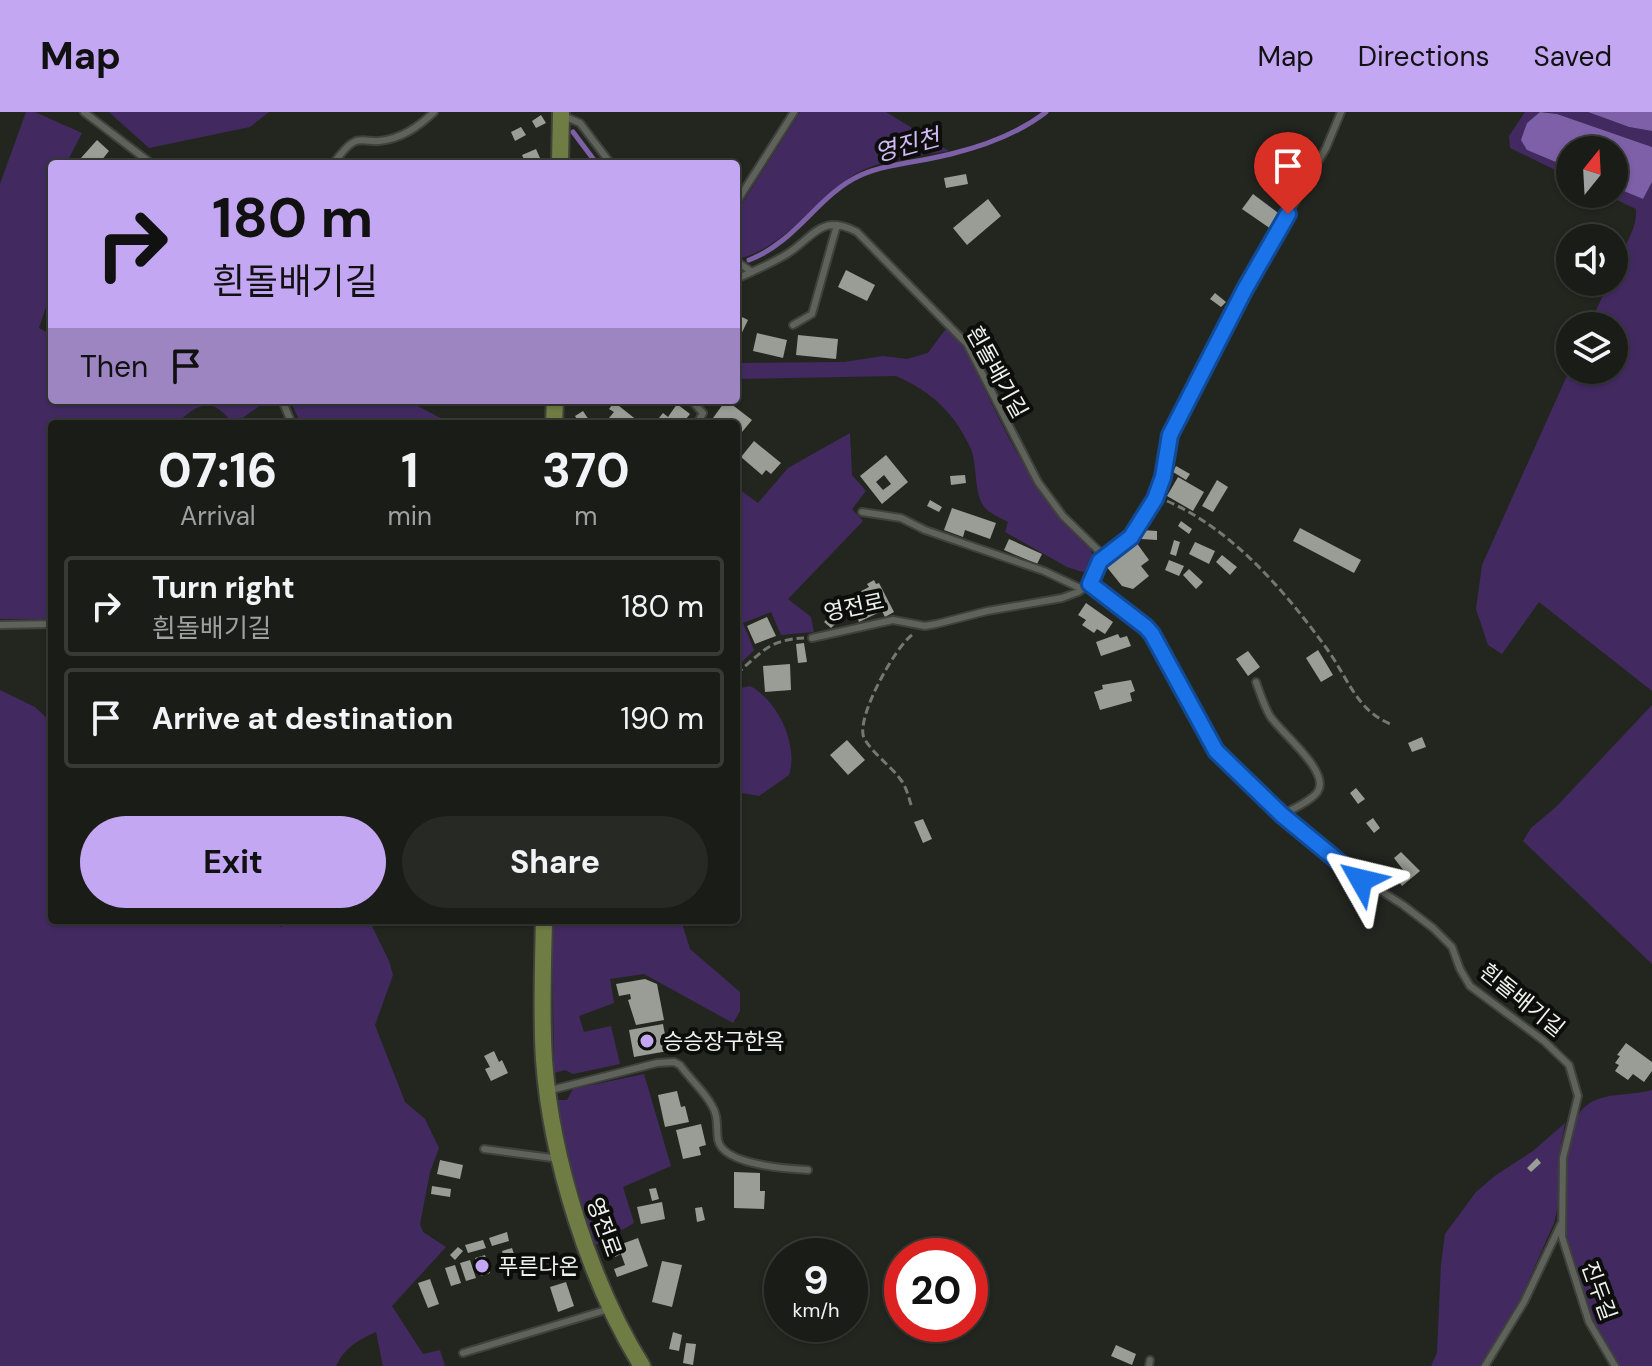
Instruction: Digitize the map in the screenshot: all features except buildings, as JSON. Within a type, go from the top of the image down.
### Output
[{"type":"street","points":[[560,160],[561,113]]},
{"type":"street","name":"영전로","points":[[544,924],[543,1022],[547,1090],[560,1160],[582,1234],[612,1308],[642,1366]]},
{"type":"lane","points":[[84,112],[147,160]]},
{"type":"lane","points":[[336,160],[357,140],[397,138],[434,112]]},
{"type":"lane","points":[[740,197],[794,112]]},
{"type":"lane","points":[[862,512],[901,518],[925,530],[1044,571],[1082,589],[1090,584],[1103,559],[1131,537],[1155,499],[1163,477],[1170,435],[1250,279],[1326,148],[1341,112]]},
{"type":"lane","points":[[561,113],[580,123],[608,160]]},
{"type":"lane","points":[[740,277],[790,253],[816,230],[837,225],[812,314],[793,325]]},
{"type":"lane","name":"흰돌배기길","points":[[837,225],[849,228],[868,242],[967,344],[1038,482],[1063,516],[1100,552],[1103,559]]},
{"type":"lane","points":[[740,264],[752,272]]},
{"type":"lane","points":[[695,404],[703,413],[699,420]]},
{"type":"lane","name":"흰돌배기길","points":[[1090,584],[1146,627],[1216,751],[1282,815],[1342,866],[1433,928],[1452,947],[1470,986],[1544,1041],[1569,1065],[1578,1096],[1563,1158],[1561,1224],[1519,1310],[1485,1366]]},
{"type":"lane","name":"영전로","points":[[812,638],[893,620],[925,626],[1062,598],[1082,589]]},
{"type":"lane","points":[[0,625],[48,624]]},
{"type":"lane","points":[[1256,682],[1268,713],[1310,761],[1321,782],[1316,793],[1282,815]]},
{"type":"lane","points":[[547,1090],[657,1063],[674,1062],[680,1065],[712,1105],[717,1118],[718,1141],[730,1156],[788,1169],[808,1170]]},
{"type":"lane","points":[[484,1149],[560,1160]]},
{"type":"lane","name":"진두길","points":[[1561,1224],[1581,1299],[1598,1340],[1615,1366]]},
{"type":"lane","points":[[463,1353],[612,1308]]},
{"type":"path","points":[[1155,499],[1168,502],[1207,522],[1252,561],[1328,650],[1369,713],[1393,725]]},
{"type":"path","points":[[912,808],[902,781],[863,736],[861,725],[894,654],[907,639],[925,626]]},
{"type":"path","name":"영전로","points":[[740,670],[763,649],[776,642],[812,638]]},
{"type":"shaded area","points":[[26,112],[35,112],[82,133],[68,160],[48,160],[48,302],[39,328],[48,333],[48,404],[262,404],[241,419],[230,420],[216,408],[203,406],[181,420],[48,420],[48,619],[0,619],[0,184]]},
{"type":"shaded area","points":[[109,112],[269,112],[250,127],[149,148]]},
{"type":"shaded area","points":[[800,112],[886,112],[949,151],[900,158],[865,169],[839,185],[775,242],[742,258],[740,207]]},
{"type":"shaded area","points":[[1525,112],[1540,112],[1527,123],[1527,150],[1556,162],[1556,170],[1510,148],[1509,136]]},
{"type":"shaded area","points":[[1540,112],[1557,114],[1620,136],[1556,136],[1556,162],[1527,150],[1521,140],[1527,123]]},
{"type":"shaded area","points":[[1544,112],[1588,112],[1629,127],[1652,131],[1652,147],[1628,139],[1628,136]]},
{"type":"shaded area","points":[[1588,112],[1652,112],[1652,131],[1629,127]]},
{"type":"shaded area","points":[[1628,139],[1652,147],[1652,182],[1643,199],[1628,193]]},
{"type":"shaded area","points":[[1652,182],[1652,691],[1539,602],[1502,654],[1488,645],[1476,609],[1482,565],[1563,384],[1628,384],[1628,312],[1595,312],[1603,296],[1628,296],[1628,240],[1636,219],[1636,209],[1628,205],[1628,193],[1643,199]]},
{"type":"shaded area","points":[[945,330],[963,345],[1025,466],[1050,504],[1082,537],[1091,551],[1092,562],[1083,572],[1067,567],[1005,532],[1008,522],[988,511],[982,503],[971,449],[965,436],[941,405],[909,382],[896,376],[740,379],[740,363],[844,362],[883,356],[907,359],[928,353]]},
{"type":"shaded area","points":[[292,404],[414,404],[444,420],[299,420]]},
{"type":"shaded area","points":[[850,433],[852,475],[866,491],[852,509],[863,521],[788,599],[811,617],[814,632],[781,635],[771,612],[743,623],[754,650],[740,664],[740,490],[758,503],[788,468]]},
{"type":"shaded area","points":[[750,686],[769,701],[783,724],[791,750],[789,775],[759,796],[740,793],[740,688]]},
{"type":"shaded area","points":[[0,690],[35,707],[48,719],[48,924],[278,924],[280,927],[289,924],[371,924],[393,975],[375,1025],[405,1102],[425,1119],[439,1148],[430,1172],[420,1224],[423,1232],[446,1247],[392,1306],[423,1354],[440,1350],[445,1366],[383,1366],[376,1332],[352,1345],[336,1366],[0,1366]]},
{"type":"shaded area","points":[[1652,705],[1652,964],[1523,841],[1531,828],[1556,807]]},
{"type":"shaded area","points":[[552,924],[682,924],[690,949],[740,992],[740,1011],[733,1023],[644,974],[610,979],[614,1003],[579,1016],[584,1032],[611,1026],[620,1064],[573,1074],[565,1070],[554,1073]]},
{"type":"shaded area","points":[[644,1074],[671,1166],[623,1187],[634,1223],[594,1246],[563,1141],[556,1100],[567,1100],[573,1089]]},
{"type":"shaded area","points":[[1652,1090],[1652,1366],[1619,1366],[1600,1335],[1571,1259],[1566,1218],[1568,1150],[1575,1120],[1587,1105],[1602,1098]]},
{"type":"shaded area","points":[[1565,1123],[1554,1223],[1519,1302],[1480,1366],[1431,1366],[1437,1353],[1445,1234],[1476,1192],[1533,1151]]},
{"type":"waterway","name":"영진천","points":[[749,260],[781,242],[832,194],[861,175],[976,147],[1001,138],[1046,112]]},
{"type":"waterway","name":"영진천","points":[[573,132],[594,160]]},
{"type":"place","name":"승승장구한옥","points":[[647,1041]]},
{"type":"place","name":"푸른다온","points":[[482,1266]]},
{"type":"route","points":[[1288,214],[1261,259],[1170,435],[1163,477],[1155,499],[1131,537],[1100,561],[1090,584],[1152,634],[1216,751],[1282,815],[1361,880]]}]
